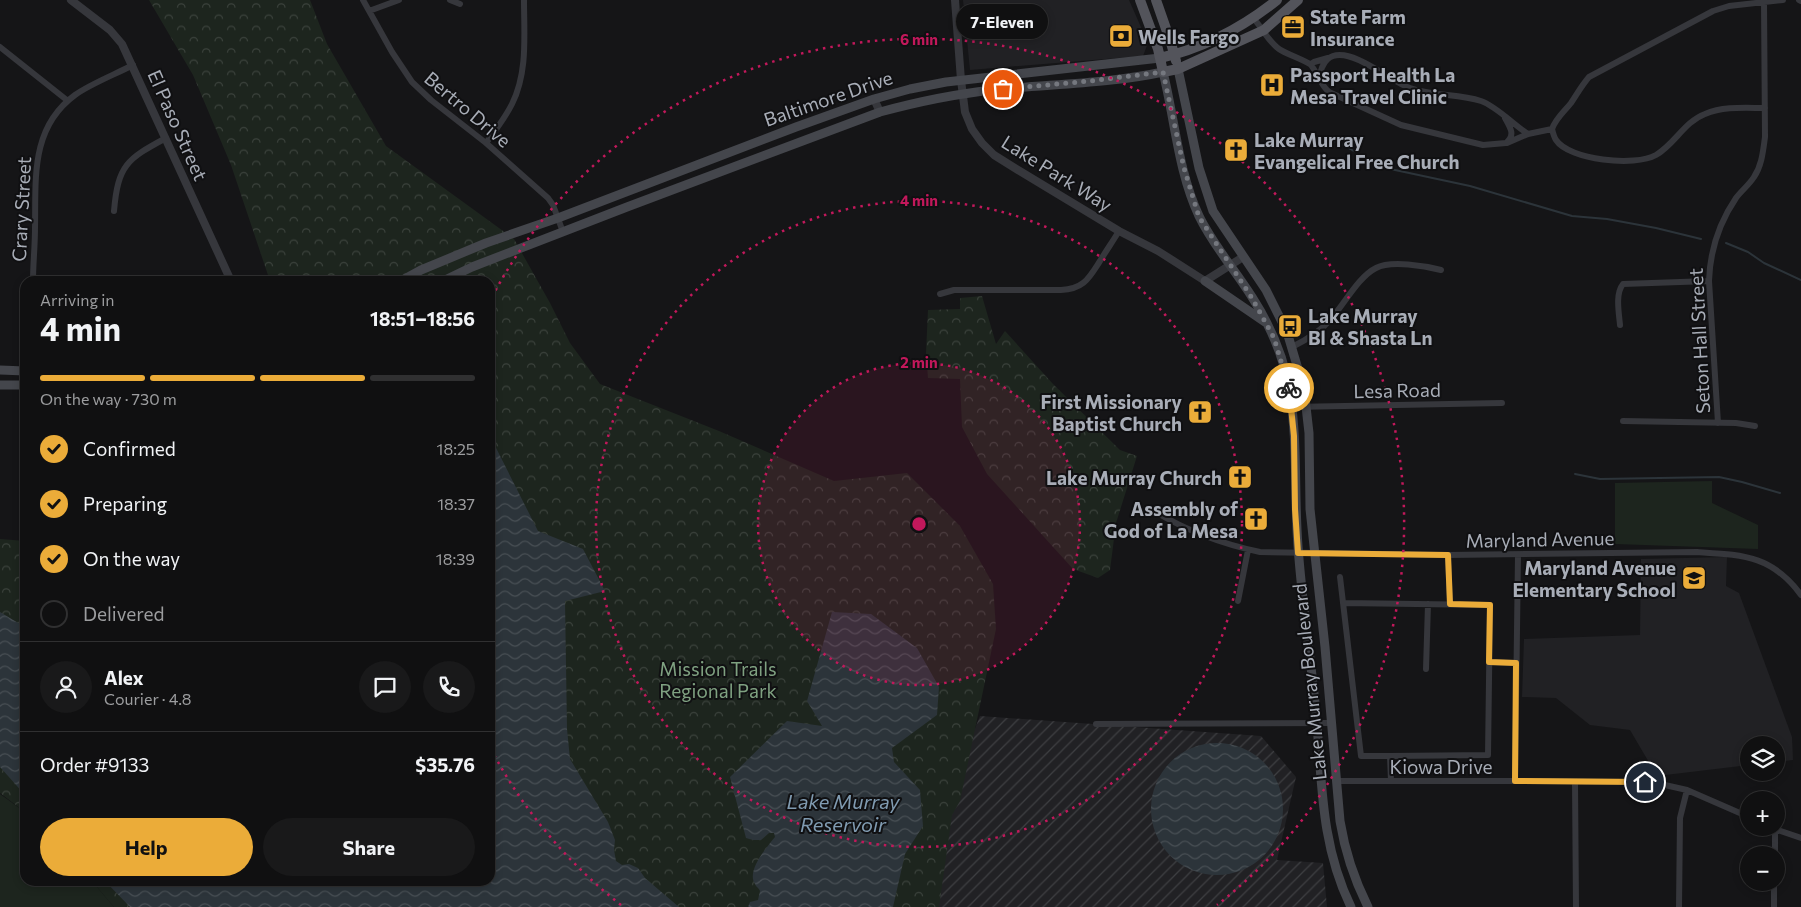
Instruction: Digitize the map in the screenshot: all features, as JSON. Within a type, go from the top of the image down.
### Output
[{"type":"main road","name":"Lake Murray Boulevard","points":[[1140,0],[1160,58],[1177,138],[1191,195],[1199,217],[1252,298],[1274,338],[1290,392],[1294,436],[1298,553],[1317,723],[1325,824],[1336,872],[1351,907]]},
{"type":"main road","name":"Lake Murray Boulevard","points":[[1156,0],[1178,69],[1205,188],[1213,211],[1242,257],[1266,290],[1287,332],[1303,382],[1309,433],[1310,509],[1332,722],[1340,821],[1344,843],[1356,882],[1368,907]]},
{"type":"main road","name":"Baltimore Drive","points":[[412,276],[466,251],[874,99],[910,89],[961,80],[1174,55],[1231,32],[1254,19],[1277,0]]},
{"type":"main road","name":"Baltimore Drive","points":[[453,276],[627,206],[880,112],[913,103],[962,94],[1065,84],[1178,69],[1264,30],[1298,0]]},
{"type":"main road","points":[[1205,281],[1266,323]]},
{"type":"main road","points":[[0,370],[20,371]]},
{"type":"main road","points":[[0,385],[20,385]]},
{"type":"street","name":"El Paso Street","points":[[71,0],[110,30],[122,44],[229,276]]},
{"type":"street","name":"Bertro Drive","points":[[363,0],[392,52],[412,82],[431,100],[486,143],[548,198],[553,205],[563,232]]},
{"type":"street","points":[[369,12],[398,0]]},
{"type":"street","points":[[450,0],[460,4]]},
{"type":"street","points":[[486,143],[513,102],[521,76],[524,52],[524,0]]},
{"type":"street","name":"Lake Park Way","points":[[955,0],[965,112],[972,129],[982,143],[994,155],[1119,230],[1152,247],[1205,281]]},
{"type":"street","points":[[1765,108],[1726,108],[1704,114],[1689,123],[1658,154],[1645,160],[1631,162],[1573,153],[1554,138],[1552,129],[1556,120],[1571,103],[1583,83],[1590,77],[1713,10],[1729,6],[1783,0]]},
{"type":"street","name":"Seton Hall Street","points":[[1718,423],[1709,281],[1710,260],[1719,228],[1736,198],[1754,176],[1763,156],[1765,137],[1764,2]]},
{"type":"street","points":[[1254,19],[1264,30],[1268,41],[1281,50],[1310,64],[1322,86],[1328,92],[1401,125],[1483,145],[1506,143],[1528,134],[1552,129]]},
{"type":"street","points":[[0,48],[68,102]]},
{"type":"street","points":[[1310,64],[1345,55],[1359,59],[1409,88],[1481,101],[1495,108],[1505,118],[1528,134]]},
{"type":"street","points":[[1319,80],[1320,69],[1329,58]]},
{"type":"street","name":"Crary Street","points":[[33,276],[37,158],[42,140],[50,123],[76,94],[133,66]]},
{"type":"street","points":[[874,99],[880,112]]},
{"type":"street","points":[[1505,118],[1512,133],[1510,140],[1506,143]]},
{"type":"street","points":[[114,211],[116,188],[122,172],[141,151],[166,138]]},
{"type":"street","points":[[940,294],[954,290],[1061,290],[1076,287],[1093,274],[1119,230]]},
{"type":"street","points":[[1205,281],[1242,257]]},
{"type":"street","points":[[1292,346],[1320,330],[1330,321],[1364,276],[1376,268],[1412,264],[1441,270]]},
{"type":"street","points":[[1620,325],[1618,296],[1623,284],[1709,281]]},
{"type":"street","name":"Lesa Road","points":[[1292,407],[1502,403]]},
{"type":"street","points":[[1623,421],[1736,423],[1755,426]]},
{"type":"street","name":"Maryland Avenue","points":[[1154,511],[1199,534],[1260,552],[1448,555],[1697,552],[1736,554],[1755,559],[1772,567],[1788,579],[1801,595]]},
{"type":"street","points":[[1238,601],[1248,550]]},
{"type":"street","points":[[1448,555],[1450,604]]},
{"type":"street","points":[[1515,781],[1518,555]]},
{"type":"street","points":[[1340,577],[1343,603],[1361,756],[1488,756],[1490,605],[1343,603]]},
{"type":"street","points":[[1426,669],[1428,604]]},
{"type":"street","points":[[1489,662],[1516,663]]},
{"type":"street","points":[[1096,724],[1332,722]]},
{"type":"street","points":[[1390,756],[1390,781]]},
{"type":"street","name":"Kiowa Drive","points":[[1336,781],[1634,782],[1668,785],[1687,790],[1740,813]]},
{"type":"street","points":[[1575,782],[1576,907]]},
{"type":"street","points":[[1679,907],[1680,818],[1687,790]]},
{"type":"street","points":[[1785,832],[1801,838]]},
{"type":"street","points":[[1774,891],[1774,907]]},
{"type":"shaded area","points":[[963,0],[1129,0],[1148,43],[1143,56],[970,70]]},
{"type":"shaded area","points":[[1727,557],[1726,586],[1739,593],[1792,737],[1793,760],[1785,761],[1785,736],[1740,736],[1740,766],[1657,776],[1630,730],[1590,725],[1556,698],[1522,697],[1524,639],[1640,635],[1641,559]]},
{"type":"shaded area","points":[[980,716],[1261,736],[1296,777],[1277,860],[1323,863],[1327,907],[938,907],[942,811]]},
{"type":"green space","name":"Mission Trails Regional Park","points":[[149,0],[310,0],[327,44],[386,146],[514,239],[570,343],[600,384],[719,431],[834,481],[907,473],[960,526],[993,584],[996,629],[960,801],[952,815],[939,907],[114,907],[96,886],[495,886],[495,276],[268,276],[231,165],[193,75]]},
{"type":"green space","points":[[982,296],[996,344],[1005,331],[1053,384],[1120,450],[1137,456],[1116,523],[1110,570],[1098,578],[1073,569],[987,474],[962,427],[960,379],[928,378],[926,353],[928,310],[960,309],[960,298]]},
{"type":"green space","points":[[1712,481],[1712,503],[1758,525],[1758,549],[1615,544],[1615,483]]},
{"type":"green space","points":[[0,539],[20,541],[20,808],[0,793]]},
{"type":"green space","points":[[0,794],[20,808],[20,886],[96,886],[114,907],[0,907]]},
{"type":"water","points":[[495,446],[538,531],[583,549],[605,591],[565,601],[567,729],[570,759],[608,822],[615,840],[616,861],[622,865],[629,864],[638,868],[645,878],[679,907],[130,907],[110,886],[495,886]]},
{"type":"water","points":[[0,612],[20,624],[20,789],[0,767]]},
{"type":"water","name":"Lake Murray Reservoir","points":[[832,612],[871,614],[917,648],[939,687],[937,715],[892,748],[894,762],[920,790],[923,826],[905,854],[893,907],[748,907],[750,902],[758,900],[760,891],[753,879],[755,866],[775,837],[774,833],[769,833],[761,840],[746,838],[730,777],[787,721],[822,726],[807,701]]},
{"type":"water","points":[[1217,743],[1230,744],[1242,748],[1264,762],[1278,784],[1282,796],[1282,822],[1278,834],[1264,856],[1242,870],[1230,874],[1217,875],[1204,874],[1192,870],[1170,856],[1156,834],[1152,822],[1151,809],[1152,796],[1156,784],[1170,762],[1192,748],[1204,744]]},
{"type":"waterway","points":[[1326,138],[1340,143],[1381,167],[1470,186],[1572,216],[1607,219],[1701,239]]},
{"type":"waterway","points":[[1726,243],[1748,252],[1764,263],[1801,280]]},
{"type":"waterway","points":[[1575,474],[1600,479],[1719,477],[1780,493]]},
{"type":"way so far","points":[[1003,89],[1152,75],[1163,72],[1184,168],[1199,217],[1252,298],[1274,338],[1289,388]]},
{"type":"place","name":"State Farm Insurance","points":[[1293,27]]},
{"type":"place","name":"Wells Fargo","points":[[1121,36]]},
{"type":"place","name":"Passport Health La Mesa Travel Clinic","points":[[1272,85]]},
{"type":"place","name":"7-Eleven","points":[[1003,89]]},
{"type":"place","name":"Lake Murray Evangelical Free Church","points":[[1236,150]]},
{"type":"place","name":"Lake Murray Bl & Shasta Ln","points":[[1290,326]]},
{"type":"place","name":"First Missionary Baptist Church","points":[[1200,412]]},
{"type":"place","name":"Lake Murray Church","points":[[1240,477]]},
{"type":"place","name":"Assembly of God of La Mesa","points":[[1256,519]]},
{"type":"place","name":"Maryland Avenue Elementary School","points":[[1694,578]]},
{"type":"route","points":[[1289,388],[1294,436],[1298,553],[1448,555],[1450,604],[1490,605],[1489,662],[1516,663],[1515,781],[1645,782]]}]
